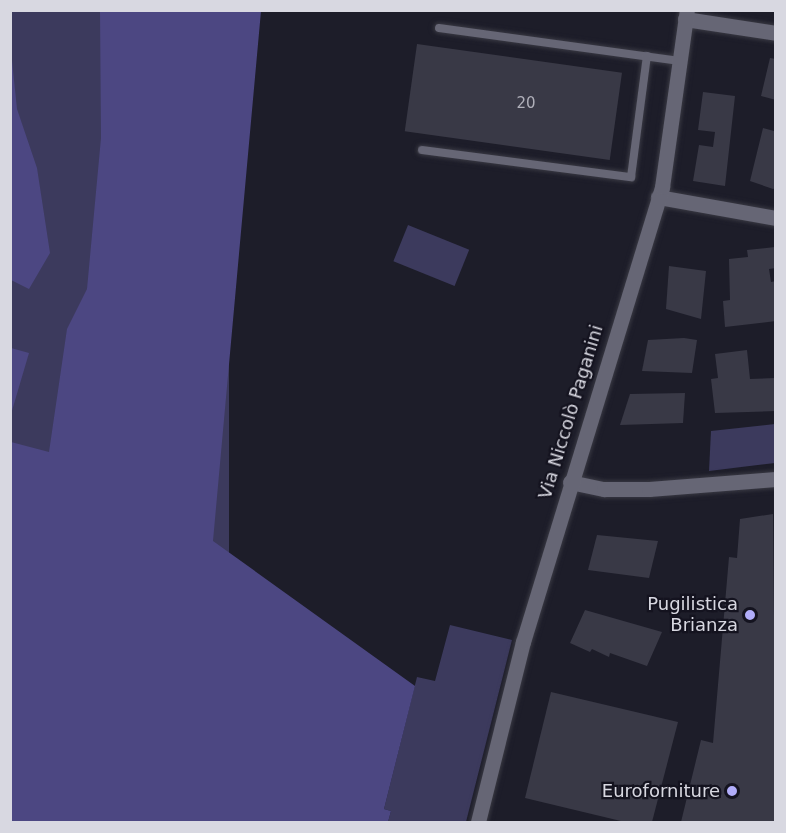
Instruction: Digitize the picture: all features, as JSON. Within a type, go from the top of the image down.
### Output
[{"type":"street","points":[[686,15],[776,33]]},
{"type":"street","name":"Via Niccolò Paganini","points":[[478,822],[523,642],[658,198],[686,15]]},
{"type":"street","points":[[658,198],[776,218]]},
{"type":"street","points":[[570,482],[604,489],[649,489],[776,479]]},
{"type":"lane","points":[[440,28],[680,61]]},
{"type":"lane","points":[[422,150],[631,177],[647,56]]},
{"type":"shaded area","points":[[11,11],[229,11],[229,614],[11,614]]},
{"type":"shaded area","points":[[100,11],[261,11],[213,541],[415,686],[384,809],[391,811],[388,822],[11,822],[11,442],[49,452],[67,329],[87,289],[101,138]]},
{"type":"shaded area","points":[[11,51],[17,109],[37,168],[50,253],[29,289],[11,280]]},
{"type":"shaded area","points":[[408,225],[469,250],[455,286],[393,261]]},
{"type":"shaded area","points":[[10,348],[29,353],[11,414]]},
{"type":"shaded area","points":[[775,424],[775,463],[709,471],[711,431]]},
{"type":"shaded area","points":[[450,625],[512,640],[466,822],[388,822],[391,811],[384,809],[417,677],[435,681]]},
{"type":"building","points":[[417,44],[622,73],[610,160],[405,131]]},
{"type":"building","points":[[770,58],[776,59],[776,100],[761,96]]},
{"type":"building","points":[[703,92],[735,96],[725,186],[693,181],[699,145],[713,147],[715,132],[698,130]]},
{"type":"building","points":[[775,126],[776,188],[773,189],[750,181],[763,128],[774,131]]},
{"type":"building","points":[[775,247],[776,268],[769,269],[771,282],[776,281],[776,321],[725,327],[723,301],[730,300],[729,259],[748,257],[747,250]]},
{"type":"building","points":[[669,266],[706,271],[701,319],[666,309]]},
{"type":"building","points":[[684,338],[697,340],[692,373],[642,371],[648,340]]},
{"type":"building","points":[[747,350],[750,379],[776,378],[776,411],[715,413],[711,379],[718,378],[715,354]]},
{"type":"building","points":[[685,393],[683,423],[620,425],[630,394]]},
{"type":"building","points":[[773,514],[776,822],[681,822],[701,740],[713,743],[729,557],[737,558],[740,519]]},
{"type":"building","points":[[597,535],[658,541],[649,578],[588,570]]},
{"type":"building","points":[[585,610],[662,632],[647,666],[610,653],[609,657],[592,649],[590,652],[570,643]]},
{"type":"building","points":[[551,692],[678,722],[652,822],[625,822],[525,798]]},
{"type":"place","name":"Pugilistica Brianza","points":[[750,615]]},
{"type":"place","name":"Euroforniture","points":[[732,791]]}]
